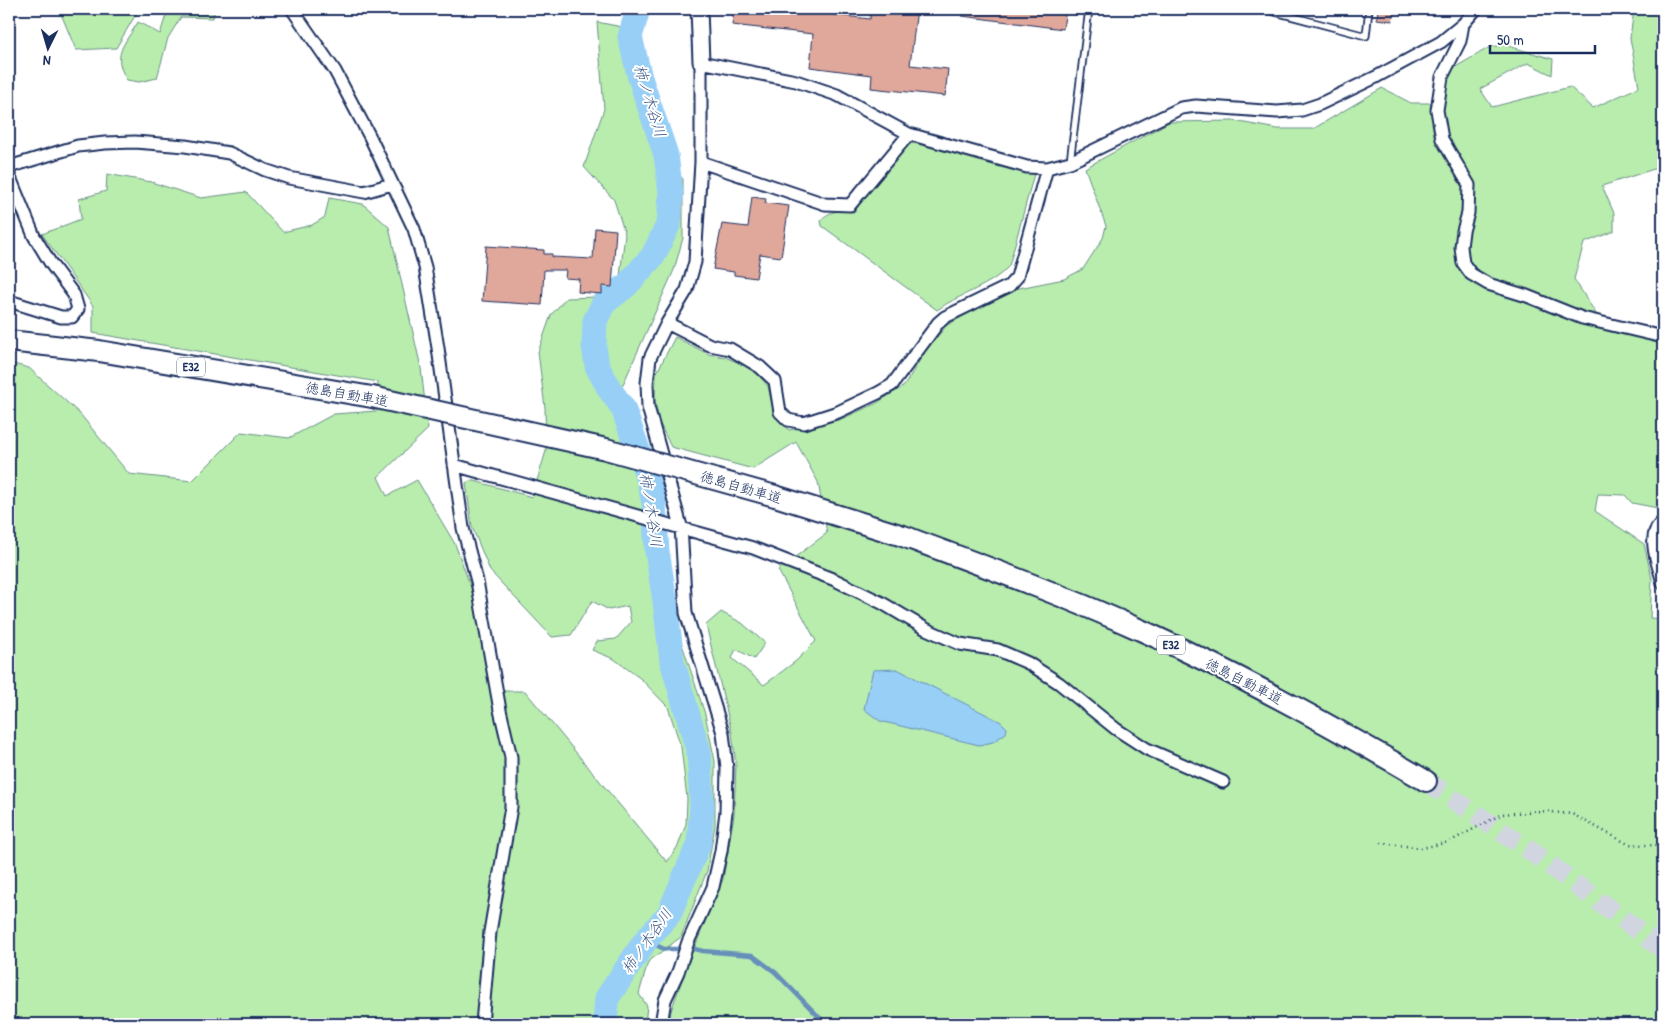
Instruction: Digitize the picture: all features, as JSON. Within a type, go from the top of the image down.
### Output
[{"type":"highway","name":"徳島自動車道","points":[[9,341],[99,351],[372,397],[606,449],[775,496],[903,536],[1028,583],[1145,632],[1340,731],[1426,781]]},
{"type":"street","points":[[292,9],[335,71],[414,230],[425,267],[463,528],[476,581],[500,710],[511,756],[510,807],[490,932],[482,1024]]},
{"type":"street","points":[[661,1024],[665,1000],[688,942],[713,887],[721,851],[726,812],[727,768],[723,733],[686,613],[681,526],[648,407],[647,383],[650,358],[667,323],[687,290],[692,278],[695,262],[701,162],[699,9]]},
{"type":"street","points":[[701,62],[796,81],[837,94],[909,134],[1027,167],[1047,168],[1070,162],[1180,108],[1196,106],[1277,112],[1302,110],[1320,104],[1376,77],[1441,42],[1463,24],[1476,9]]},
{"type":"street","points":[[1463,24],[1460,41],[1442,77],[1437,110],[1442,138],[1469,186],[1468,213],[1461,248],[1463,263],[1471,274],[1488,284],[1527,296],[1582,318],[1663,337]]},
{"type":"street","points":[[701,162],[825,204],[850,205],[909,134]]},
{"type":"street","points":[[9,167],[78,146],[134,142],[185,146],[229,153],[265,170],[290,178],[364,192],[392,184]]},
{"type":"street","points":[[667,323],[710,345],[730,349],[760,367],[775,382],[780,412],[788,420],[804,423],[838,412],[892,385],[938,323],[945,317],[1009,286],[1017,277],[1047,168]]},
{"type":"street","points":[[9,175],[34,236],[51,264],[74,294],[78,310],[72,317],[61,317],[9,301]]},
{"type":"street","points":[[454,465],[681,526],[753,548],[835,580],[882,603],[926,629],[960,644],[998,650],[1028,663],[1059,683],[1116,729],[1147,749],[1223,782]]},
{"type":"street","points":[[1663,524],[1660,524],[1655,529],[1654,544],[1663,583]]},
{"type":"lane","points":[[1070,162],[1089,9]]},
{"type":"lane","points":[[1264,9],[1366,36],[1369,9]]},
{"type":"path","points":[[1381,843],[1422,848],[1449,842],[1502,814],[1540,811],[1572,814],[1628,844],[1663,846]]},
{"type":"green space","points":[[59,9],[139,9],[116,48],[76,50]]},
{"type":"green space","points":[[168,9],[215,9],[213,18],[181,17],[168,38],[157,78],[139,82],[127,80],[120,64],[121,50],[124,44],[138,22],[160,34]]},
{"type":"green space","points":[[1634,9],[1663,9],[1663,166],[1602,186],[1614,213],[1614,231],[1584,243],[1574,279],[1607,331],[1663,343],[1663,509],[1632,503],[1625,495],[1598,494],[1595,511],[1644,544],[1652,579],[1650,618],[1663,619],[1663,1024],[669,1024],[671,1011],[686,968],[723,879],[734,815],[736,765],[732,733],[706,625],[721,612],[742,623],[765,643],[754,659],[736,649],[732,658],[764,685],[796,661],[816,641],[778,570],[827,533],[818,482],[796,442],[753,469],[671,447],[659,422],[655,400],[656,374],[675,337],[708,354],[725,357],[753,369],[768,386],[774,413],[789,430],[839,420],[875,404],[904,386],[926,350],[947,325],[1014,289],[1064,279],[1083,269],[1103,238],[1106,226],[1085,168],[1169,122],[1234,121],[1277,129],[1313,129],[1382,88],[1411,103],[1435,103],[1452,69],[1490,47],[1505,45],[1553,59],[1552,75],[1528,63],[1480,89],[1492,107],[1570,87],[1593,108],[1639,87],[1630,38]]},
{"type":"green space","points":[[597,22],[622,27],[658,152],[683,179],[683,238],[674,270],[612,409],[644,482],[654,573],[682,644],[705,714],[715,761],[715,825],[707,871],[681,937],[648,962],[639,994],[647,1006],[645,1024],[9,1024],[9,363],[29,368],[80,414],[129,474],[192,481],[241,432],[289,438],[334,414],[377,411],[378,382],[93,333],[93,306],[42,234],[81,219],[79,199],[106,191],[107,174],[151,182],[201,198],[246,192],[283,232],[312,225],[325,217],[329,198],[363,204],[389,227],[421,368],[428,429],[378,477],[387,496],[417,480],[455,544],[473,593],[491,691],[525,691],[667,862],[678,846],[686,824],[687,799],[681,747],[668,707],[641,679],[614,659],[592,650],[597,641],[616,639],[631,622],[628,606],[609,610],[592,601],[571,635],[552,637],[490,571],[472,527],[466,483],[471,480],[532,497],[546,451],[545,408],[538,352],[551,315],[566,298],[598,297],[610,293],[619,284],[625,234],[614,200],[584,167],[604,109]]},
{"type":"green space","points":[[914,143],[1034,174],[1009,266],[994,279],[937,310],[822,226],[821,221],[828,214],[840,211],[854,212],[901,149]]},
{"type":"water","points":[[897,669],[1001,722],[1007,728],[1006,733],[993,742],[979,745],[880,721],[864,709],[873,670]]},
{"type":"building","points":[[734,9],[784,9],[870,19],[871,9],[917,9],[910,65],[948,69],[945,96],[871,88],[872,75],[810,67],[813,34],[732,25]]},
{"type":"building","points":[[963,9],[1066,9],[1063,29],[962,16]]},
{"type":"building","points":[[1378,9],[1394,9],[1392,21],[1377,19]]},
{"type":"building","points":[[752,197],[766,199],[765,203],[789,206],[781,257],[760,254],[756,278],[734,275],[734,272],[713,269],[722,224],[748,227]]},
{"type":"building","points":[[595,228],[616,230],[612,287],[602,286],[602,294],[578,292],[579,279],[565,278],[566,270],[544,270],[542,305],[482,301],[486,246],[544,250],[544,254],[552,254],[552,257],[593,259]]},
{"type":"waterway","name":"柿ノ木谷川","points":[[605,1024],[607,998],[646,940],[669,914],[699,843],[702,806],[699,753],[672,661],[657,551],[654,503],[649,481],[623,408],[610,390],[597,366],[594,346],[595,321],[604,303],[627,285],[653,256],[669,223],[671,193],[666,155],[640,78],[630,37],[638,9]]},
{"type":"waterway","points":[[646,940],[664,949],[694,949],[752,955],[775,972],[826,1024]]},
{"type":"tunnel","points":[[1426,781],[1532,852],[1663,949]]}]
